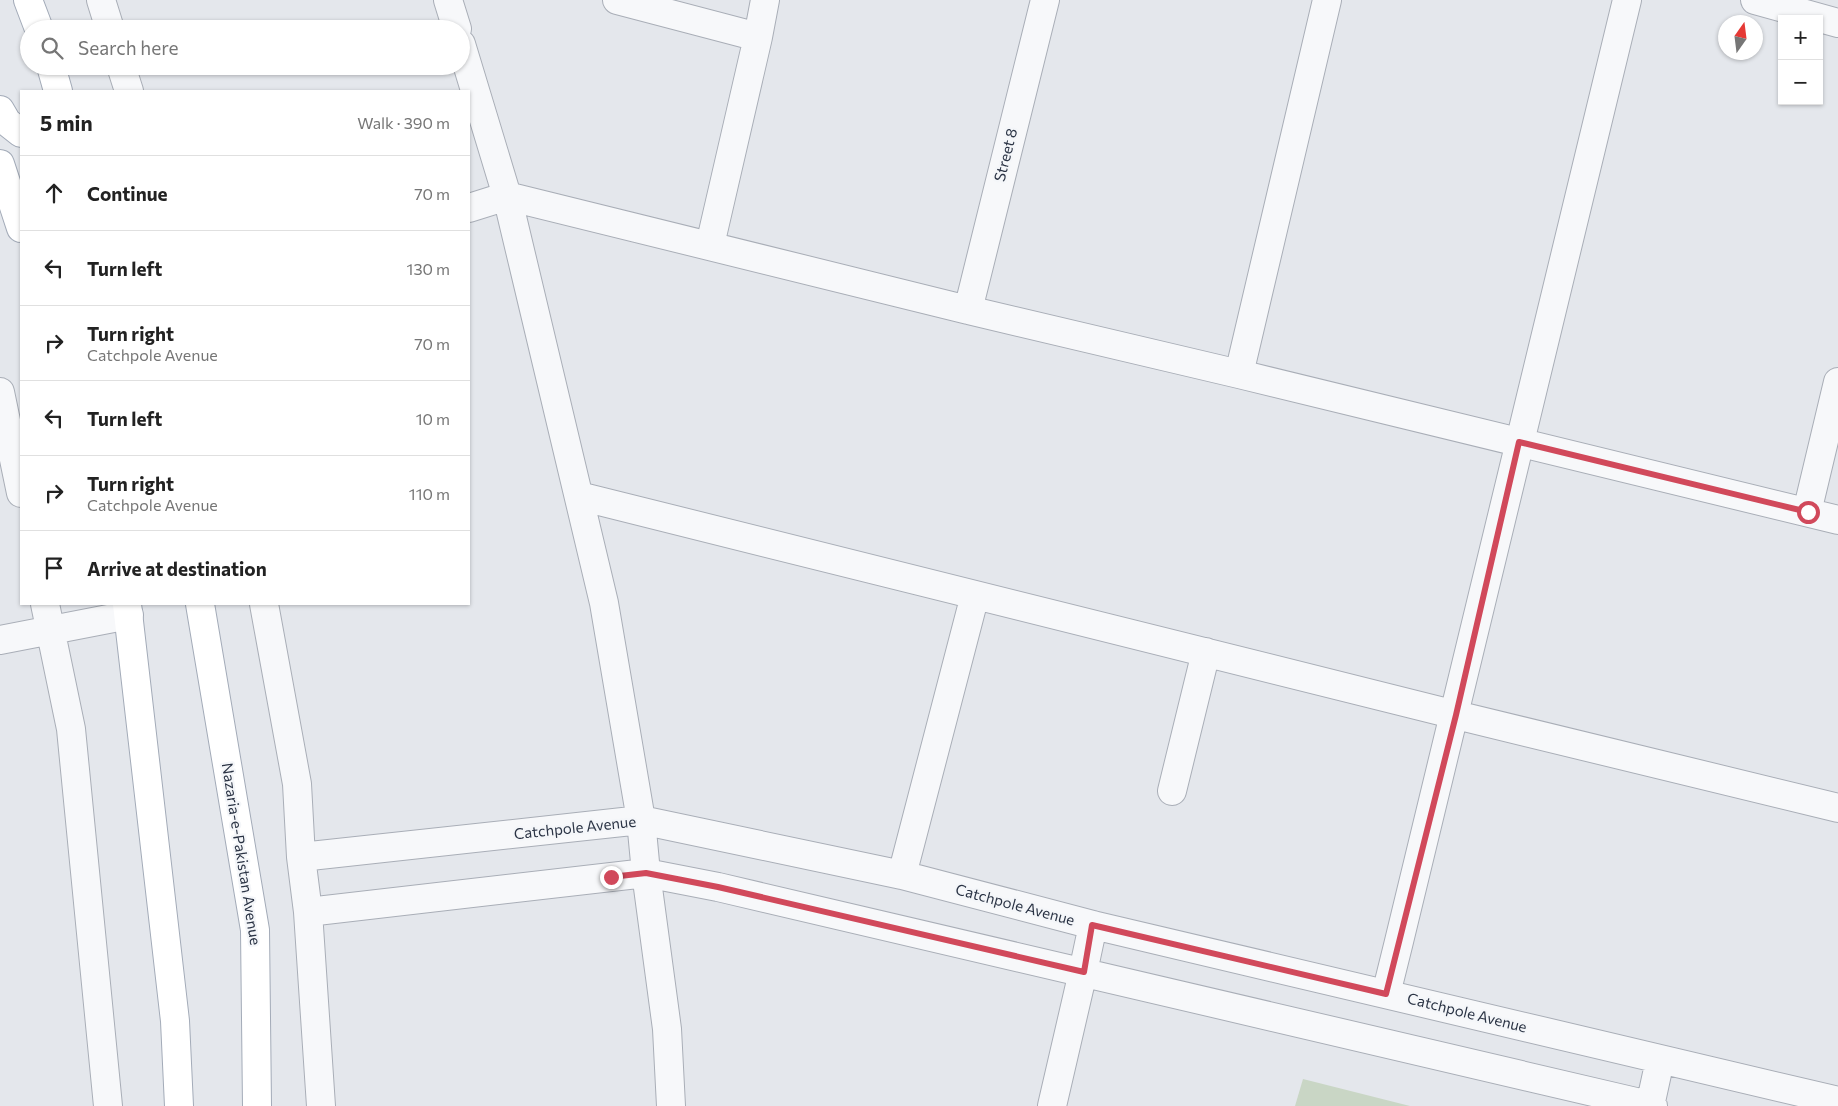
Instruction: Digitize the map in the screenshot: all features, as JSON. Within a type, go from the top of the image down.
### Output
[{"type":"main road","points":[[28,0],[35,20]]},
{"type":"main road","points":[[46,75],[49,90]]},
{"type":"main road","points":[[53,75],[58,90]]},
{"type":"main road","points":[[0,110],[7,122],[20,132]]},
{"type":"main road","points":[[0,164],[20,225]]},
{"type":"main road","name":"Nazaria-e-Pakistan Avenue","points":[[200,605],[255,930],[257,1106]]},
{"type":"main road","points":[[128,610],[175,1021],[179,1106]]},
{"type":"street","points":[[101,0],[107,20]]},
{"type":"street","points":[[448,0],[454,20]]},
{"type":"street","points":[[617,0],[758,37]]},
{"type":"street","points":[[710,246],[765,0]]},
{"type":"street","name":"Street 8","points":[[968,310],[1045,0]]},
{"type":"street","points":[[1239,374],[1327,0]]},
{"type":"street","points":[[1386,994],[1456,715],[1519,442],[1627,0]]},
{"type":"street","points":[[1755,0],[1838,23]]},
{"type":"street","points":[[470,74],[507,196],[604,603],[641,820],[646,873],[668,1029],[671,1106]]},
{"type":"street","points":[[124,75],[129,90]]},
{"type":"street","points":[[470,208],[507,196],[968,310],[1838,520]]},
{"type":"street","points":[[1808,512],[1838,382]]},
{"type":"street","points":[[0,392],[20,488]]},
{"type":"street","points":[[579,496],[1456,715],[1838,808]]},
{"type":"street","points":[[902,875],[975,595]]},
{"type":"street","points":[[45,605],[71,728],[108,1106]]},
{"type":"street","points":[[264,605],[297,784],[321,1106]]},
{"type":"street","points":[[0,640],[50,630],[128,610]]},
{"type":"street","points":[[1172,791],[1206,652]]},
{"type":"street","name":"Catchpole Avenue","points":[[301,857],[641,820],[902,875],[1092,925],[1838,1101]]},
{"type":"street","points":[[308,912],[646,873],[718,887],[1651,1106],[1660,1060]]},
{"type":"street","points":[[1052,1106],[1084,972],[1092,925]]},
{"type":"green space","points":[[1303,1079],[1410,1106],[1295,1106]]},
{"type":"route","points":[[611,877],[646,873],[718,887],[1084,972],[1092,925],[1386,994],[1456,715],[1519,442],[1808,512]]}]
